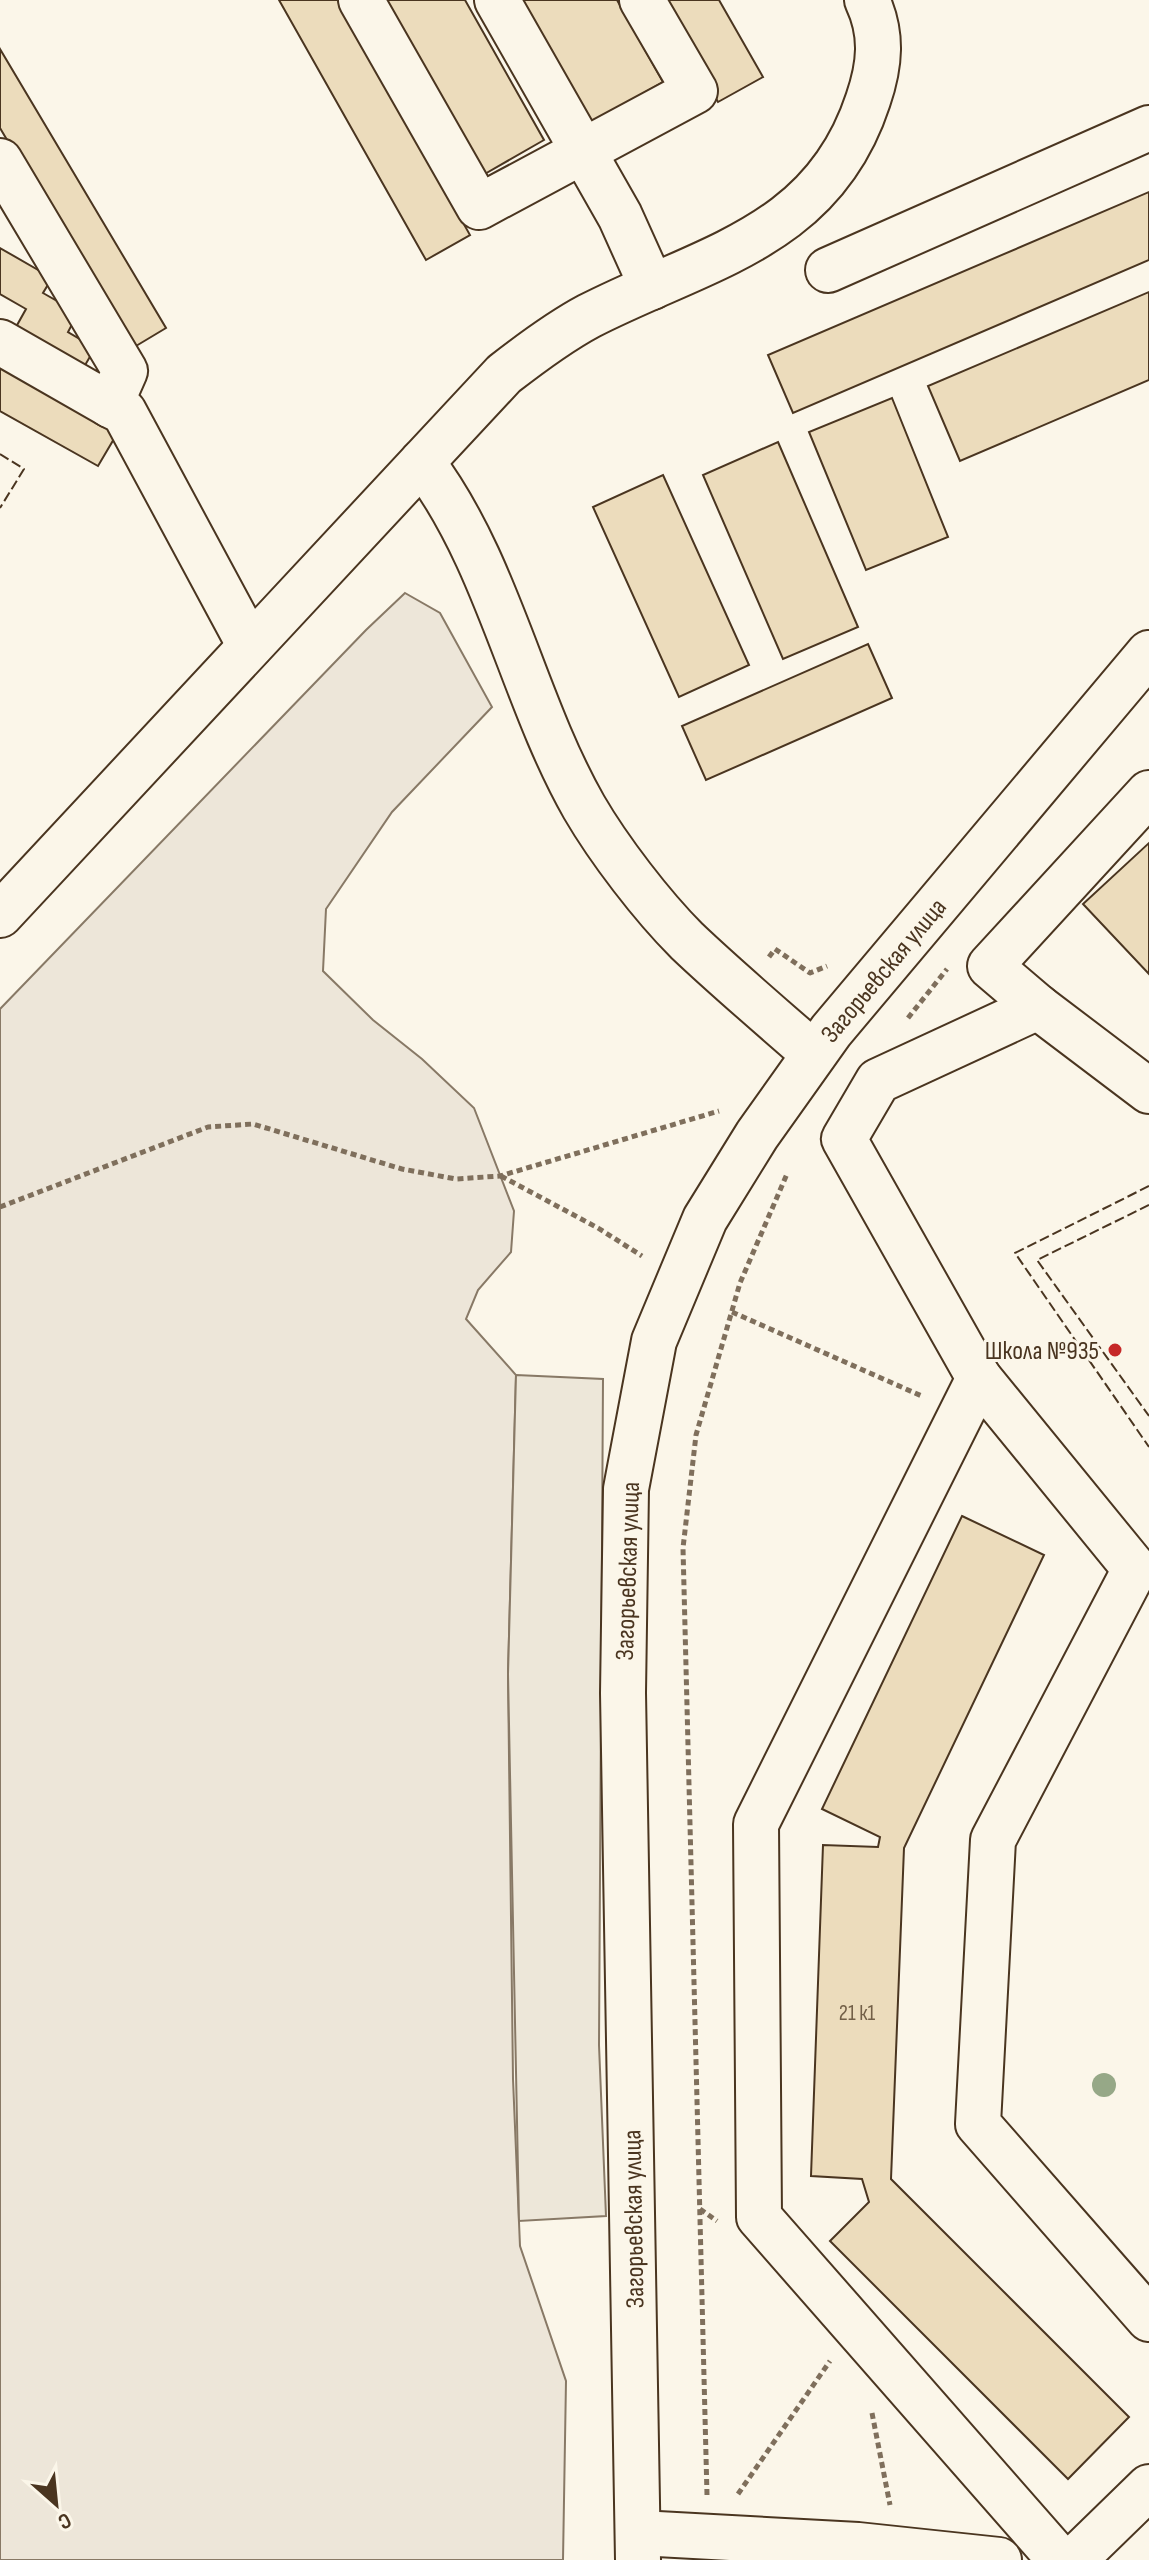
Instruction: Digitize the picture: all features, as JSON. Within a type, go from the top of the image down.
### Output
[{"type":"street","points":[[361,0],[479,207],[695,91],[642,0]]},
{"type":"street","points":[[497,0],[620,216],[652,287]]},
{"type":"street","points":[[1,913],[504,374],[546,342],[589,316],[749,241],[783,221],[813,194],[835,168],[853,139],[879,62],[879,35],[867,0]]},
{"type":"street","points":[[828,270],[1149,128]]},
{"type":"street","points":[[0,161],[125,371],[110,405]]},
{"type":"street","points":[[0,229],[61,264]]},
{"type":"street","points":[[0,342],[124,412],[250,646]]},
{"type":"street","points":[[422,462],[442,488],[498,603],[555,746],[585,808],[631,874],[686,940],[814,1054]]},
{"type":"street","name":"Загорьевская улица","points":[[638,2547],[623,1693],[626,1489],[654,1341],[705,1219],[814,1054],[1149,653]]},
{"type":"street","points":[[1149,793],[990,966],[1038,1007],[1149,1091]]},
{"type":"street","points":[[1038,1007],[878,1081],[844,1139],[970,1396],[1135,1569],[993,1840],[978,2124],[1149,2319]]},
{"type":"street","points":[[970,1396],[756,1824],[759,2217],[1060,2560]]},
{"type":"street","points":[[1074,2560],[1149,2487]]},
{"type":"street","points":[[638,2547],[708,2537],[999,2560]]},
{"type":"path","points":[[903,1024],[952,962]]},
{"type":"path","points":[[0,1207],[208,1127],[253,1124],[402,1169],[456,1179],[500,1176],[764,1098],[777,1107]]},
{"type":"path","points":[[708,2537],[683,1548],[696,1435],[740,1283],[790,1168]]},
{"type":"path","points":[[500,1176],[598,1228],[644,1257]]},
{"type":"path","points":[[731,1312],[970,1396]]},
{"type":"path","points":[[708,2537],[855,2326]]},
{"type":"path","points":[[869,2400],[871,2551]]},
{"type":"shaded area","points":[[405,593],[440,613],[492,707],[392,812],[326,909],[323,971],[373,1020],[422,1059],[474,1108],[514,1211],[511,1252],[478,1290],[466,1319],[516,1375],[508,1674],[513,2079],[520,2246],[566,2381],[563,2560],[0,2560],[0,1009]]},
{"type":"shaded area","points":[[516,1375],[603,1379],[599,2045],[606,2216],[519,2221],[508,1674]]},
{"type":"building","points":[[279,0],[338,0],[470,235],[426,260]]},
{"type":"building","points":[[384,0],[465,0],[544,140],[483,175]]},
{"type":"building","points":[[517,0],[617,0],[663,82],[587,125]]},
{"type":"building","points":[[661,0],[719,0],[763,77],[718,102]]},
{"type":"building","points":[[0,49],[166,328],[131,349],[0,128]]},
{"type":"building","points":[[1149,192],[1149,260],[793,413],[768,355]]},
{"type":"building","points":[[0,248],[52,278],[43,293],[78,313],[68,332],[95,348],[84,367],[16,327],[26,309],[0,294]]},
{"type":"building","points":[[1149,292],[1149,380],[960,461],[928,386]]},
{"type":"building","points":[[0,366],[118,432],[98,466],[0,411]]},
{"type":"building","points":[[892,398],[948,537],[866,570],[809,432]]},
{"type":"building","points":[[778,442],[858,627],[783,659],[703,475]]},
{"type":"building","points":[[663,475],[749,665],[679,697],[593,507]]},
{"type":"building","points":[[868,644],[892,698],[706,780],[682,726]]},
{"type":"building","points":[[1149,843],[1149,974],[1083,904]]},
{"type":"building","points":[[962,1516],[1044,1555],[904,1848],[891,2179],[1129,2417],[1068,2479],[830,2241],[869,2202],[862,2179],[811,2176],[823,1845],[878,1847],[880,1837],[822,1809]]},
{"type":"fence","points":[[0,454],[24,469],[0,508]]},
{"type":"fence","points":[[1149,1186],[1015,1253],[1149,1447]]},
{"type":"fence","points":[[1149,1205],[1037,1260],[1149,1416]]},
{"type":"place","name":"Школа №935","points":[[1115,1350]]}]
